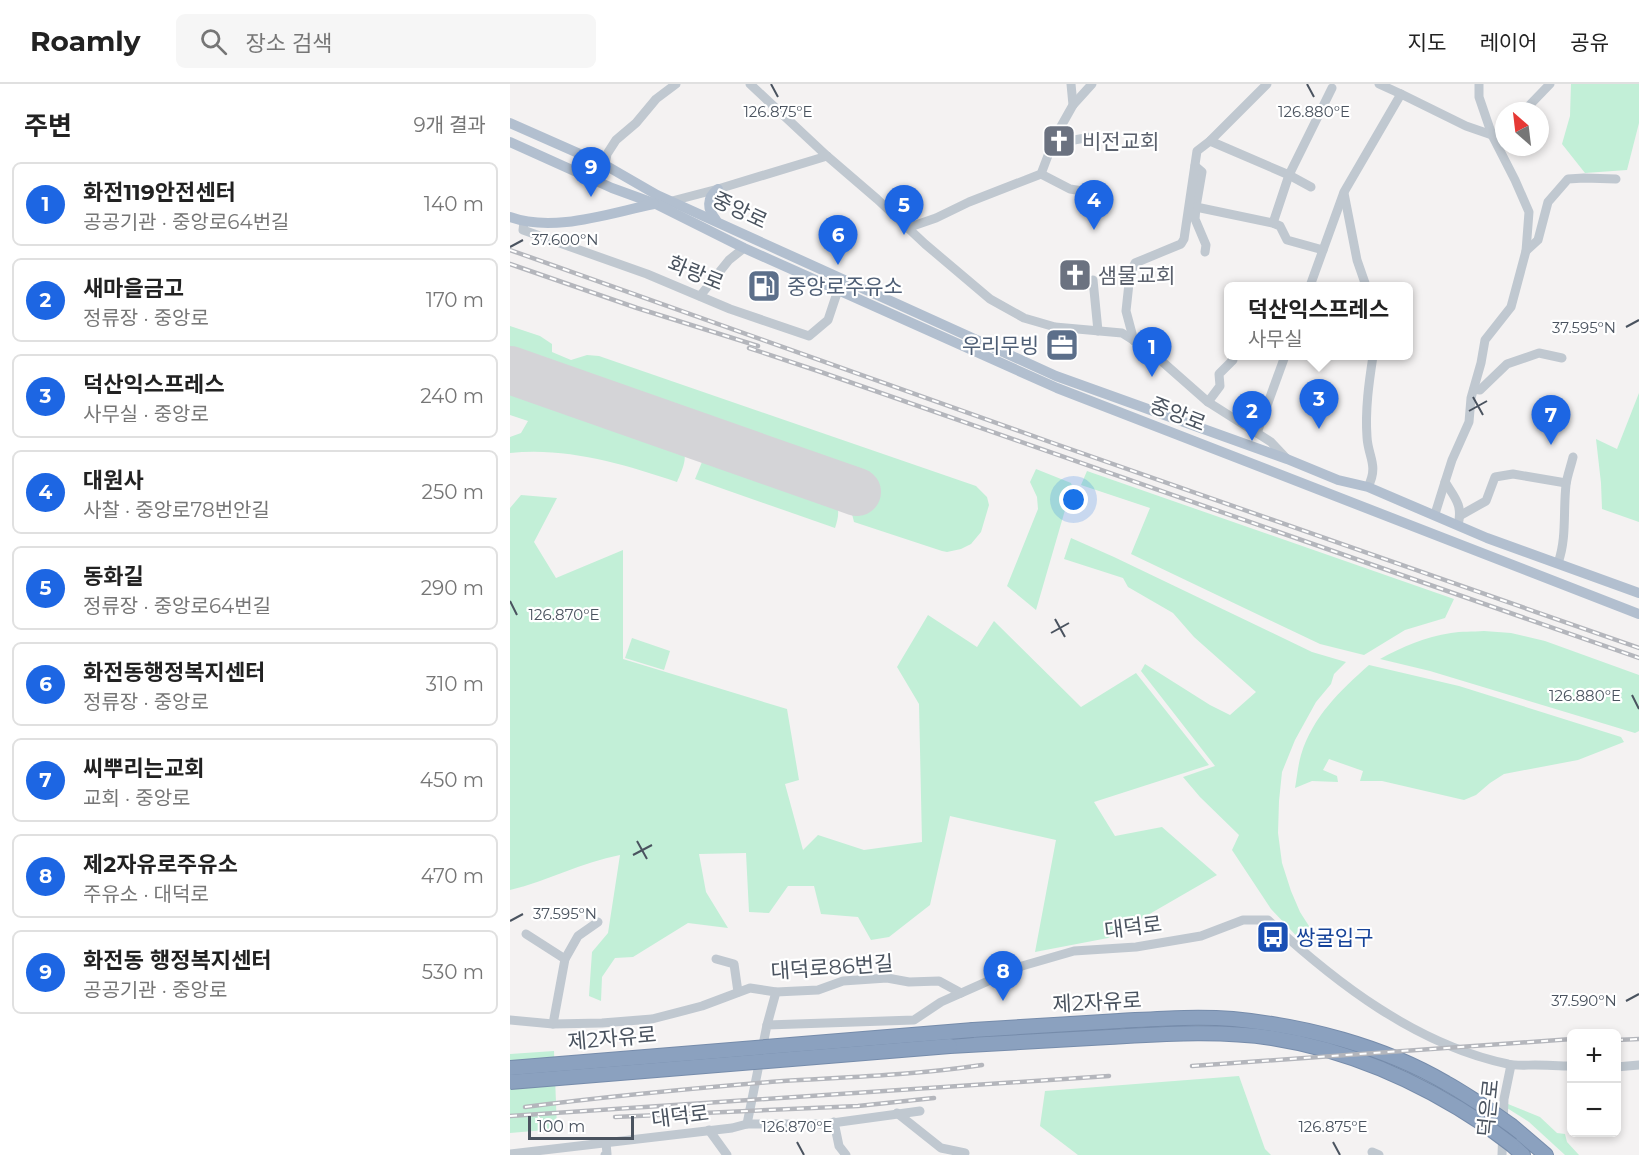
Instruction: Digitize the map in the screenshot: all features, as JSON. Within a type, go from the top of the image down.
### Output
[{"type":"highway","name":"제2자유로","points":[[510,1068],[973,1030],[1187,1017],[1231,1019],[1326,1035],[1368,1048],[1410,1065],[1445,1082],[1485,1107],[1546,1155]]},
{"type":"highway","name":"제2자유로","points":[[510,1083],[950,1046],[1184,1032],[1226,1034],[1271,1038],[1303,1044],[1374,1065],[1432,1092],[1485,1125],[1507,1150],[1523,1155]]},
{"type":"main road","name":"중앙로","points":[[510,123],[605,165],[657,195],[1056,376],[1287,459],[1338,480],[1368,488],[1434,514],[1459,520],[1486,538],[1639,593]]},
{"type":"main road","name":"중앙로","points":[[510,142],[612,188],[656,204],[744,248],[1057,388],[1639,614]]},
{"type":"main road","points":[[612,188],[620,202],[616,212]]},
{"type":"main road","points":[[716,220],[708,206],[711,195],[718,189]]},
{"type":"main road","name":"화랑로","points":[[510,217],[524,222],[557,223],[672,201]]},
{"type":"street","points":[[605,165],[616,140],[636,123],[656,99],[676,84]]},
{"type":"street","points":[[750,84],[908,228],[999,304],[1024,318],[1055,327],[1122,333],[1149,350],[1208,402],[1271,442],[1287,459]]},
{"type":"street","points":[[1071,84],[1072,105]]},
{"type":"street","points":[[1041,174],[1054,137],[1072,105],[1092,84]]},
{"type":"street","points":[[1134,341],[1126,311],[1130,274],[1135,262],[1181,244],[1184,238],[1197,151],[1267,84]]},
{"type":"street","points":[[1379,84],[1466,126],[1495,134]]},
{"type":"street","points":[[1434,514],[1452,460],[1469,422],[1471,398],[1485,340],[1512,307],[1526,251],[1529,212],[1492,135],[1479,97],[1479,84]]},
{"type":"street","points":[[1533,102],[1550,84]]},
{"type":"street","points":[[1273,223],[1289,176],[1332,88]]},
{"type":"street","points":[[1311,282],[1344,192],[1401,94]]},
{"type":"street","points":[[1050,149],[1053,151],[1074,140],[1091,137]]},
{"type":"street","points":[[1210,141],[1311,187]]},
{"type":"street","name":"중앙로","points":[[672,201],[827,156]]},
{"type":"street","points":[[1195,166],[1202,172],[1195,219],[1206,245],[1205,252]]},
{"type":"street","points":[[908,228],[1041,174],[1070,189],[1101,194]]},
{"type":"street","points":[[1526,251],[1538,240],[1548,202],[1568,179],[1616,179]]},
{"type":"street","points":[[1344,192],[1357,260],[1365,282]]},
{"type":"street","points":[[1196,207],[1273,223],[1280,226],[1287,240],[1323,250]]},
{"type":"street","name":"화랑로","points":[[524,222],[523,230],[647,274],[730,309],[809,336],[828,320],[838,290]]},
{"type":"street","name":"중앙로","points":[[700,296],[729,260],[744,248]]},
{"type":"street","points":[[1093,280],[1098,331]]},
{"type":"street","points":[[1474,389],[1480,390],[1507,364],[1539,353],[1562,358]]},
{"type":"street","points":[[1208,402],[1220,386],[1219,374],[1233,360]]},
{"type":"street","points":[[1257,434],[1284,360]]},
{"type":"street","points":[[1368,488],[1372,479],[1373,461],[1367,438],[1372,360]]},
{"type":"street","points":[[1558,563],[1565,524],[1566,483],[1573,457]]},
{"type":"street","points":[[1459,520],[1486,501],[1495,477],[1513,474],[1566,483]]},
{"type":"street","points":[[1445,482],[1458,502],[1459,520]]},
{"type":"street","name":"대덕로","points":[[767,1025],[914,1020],[941,1002],[1022,966],[1074,951],[1136,947],[1201,936],[1243,920],[1268,920],[1306,955],[1364,1000],[1416,1030],[1473,1056],[1511,1065],[1567,1066]]},
{"type":"street","points":[[553,1024],[565,959],[578,936],[598,922]]},
{"type":"street","points":[[526,934],[565,959]]},
{"type":"street","points":[[716,959],[734,964],[738,992]]},
{"type":"street","name":"대덕로86번길","points":[[510,1020],[553,1024],[602,1023],[652,1018],[702,1006],[750,988],[776,992],[818,990],[843,981],[887,978],[909,982],[939,981],[961,993]]},
{"type":"street","points":[[747,1124],[776,992]]},
{"type":"street","name":"덕은로","points":[[1507,1150],[1504,1099],[1511,1065]]},
{"type":"street","points":[[1621,1067],[1639,1065]]},
{"type":"street","name":"대덕로","points":[[510,1154],[732,1128],[747,1124],[825,1124],[920,1110]]},
{"type":"street","points":[[897,1113],[941,1148],[965,1153]]},
{"type":"street","points":[[834,1122],[839,1146],[846,1155]]},
{"type":"street","points":[[709,1130],[728,1155]]},
{"type":"street","points":[[605,1155],[607,1154],[606,1143]]},
{"type":"green space","points":[[1571,84],[1639,84],[1639,123],[1627,170],[1585,173],[1562,144],[1570,116]]},
{"type":"green space","points":[[510,326],[540,336],[552,344],[552,352],[571,360],[587,355],[599,356],[976,486],[987,497],[989,505],[981,532],[971,544],[947,552],[854,522],[852,514],[864,484],[510,361]]},
{"type":"green space","points":[[510,383],[675,441],[685,455],[677,482],[595,458],[553,452],[510,453],[510,437],[521,433],[528,421],[510,415]]},
{"type":"green space","points":[[1639,393],[1639,522],[1602,509],[1596,439],[1617,449]]},
{"type":"green space","points":[[714,456],[720,456],[830,496],[834,499],[838,511],[835,528],[695,479],[702,462]]},
{"type":"green space","points":[[1036,469],[1071,483],[1072,486],[1036,610],[1007,586],[1038,509],[1037,497],[1030,482]]},
{"type":"green space","points":[[1087,471],[1454,599],[1445,618],[1405,630],[1364,655],[1320,644],[1131,554],[1150,508],[1081,485]]},
{"type":"green space","points":[[521,495],[557,498],[534,542],[556,578],[623,550],[623,659],[787,709],[799,780],[785,784],[803,850],[818,835],[864,850],[922,842],[919,704],[897,667],[928,615],[977,647],[994,621],[1081,707],[1136,673],[1209,765],[1094,802],[1115,836],[1162,827],[1217,875],[1108,938],[1035,952],[1056,840],[950,816],[930,905],[889,937],[871,940],[858,917],[821,914],[814,886],[788,886],[769,913],[749,912],[746,853],[699,854],[706,892],[728,928],[688,923],[633,957],[615,958],[602,977],[601,1001],[589,996],[592,952],[608,933],[620,855],[592,862],[510,890],[510,508]]},
{"type":"green space","points":[[1071,538],[1312,652],[1346,662],[1334,674],[1331,684],[1316,702],[1295,740],[1282,772],[1278,833],[1282,863],[1291,891],[1300,912],[1316,937],[1305,945],[1271,909],[1232,850],[1239,835],[1183,777],[1215,766],[1141,671],[1145,664],[1230,715],[1256,692],[1194,637],[1173,613],[1128,587],[1123,578],[1064,559]]},
{"type":"green space","points":[[1455,632],[1511,633],[1545,641],[1639,675],[1639,731],[1635,733],[1430,671],[1380,659],[1432,637]]},
{"type":"green space","points":[[632,638],[670,651],[664,670],[625,658]]},
{"type":"green space","points":[[1369,665],[1459,686],[1621,737],[1624,742],[1578,760],[1504,774],[1476,795],[1464,800],[1382,781],[1360,781],[1363,771],[1329,759],[1323,770],[1337,776],[1338,782],[1312,781],[1295,788],[1301,755],[1320,716]]},
{"type":"green space","points":[[554,1051],[557,1129],[510,1133],[510,1054]]},
{"type":"green space","points":[[1239,1076],[1265,1149],[1271,1155],[1078,1155],[1040,1126],[1045,1091]]},
{"type":"green space","points":[[1508,1104],[1540,1117],[1557,1133],[1565,1134],[1567,1142],[1579,1155],[1565,1155],[1529,1122],[1507,1108]]},
{"type":"runway","points":[[510,370],[857,492]]},
{"type":"railway","points":[[510,250],[1639,648]]},
{"type":"railway","points":[[510,264],[637,308],[758,346]]},
{"type":"railway","points":[[749,348],[1639,658]]},
{"type":"railway","points":[[1192,1066],[1567,1039]]},
{"type":"railway","points":[[1621,1040],[1639,1039]]},
{"type":"railway","points":[[525,1107],[686,1089],[907,1073],[982,1065]]},
{"type":"railway","points":[[510,1116],[1109,1076]]},
{"type":"railway","points":[[615,1117],[858,1106],[934,1098]]},
{"type":"place","name":"비전교회","points":[[1059,141]]},
{"type":"place","name":"화전동 행정복지센터","points":[[591,197]]},
{"type":"place","name":"대원사","points":[[1094,230]]},
{"type":"place","name":"동화길","points":[[904,235]]},
{"type":"place","name":"화전동행정복지센터","points":[[838,265]]},
{"type":"place","name":"샘물교회","points":[[1075,275]]},
{"type":"place","name":"중앙로주유소","points":[[764,286]]},
{"type":"place","name":"우리무빙","points":[[1062,345]]},
{"type":"place","name":"화전119안전센터","points":[[1152,377]]},
{"type":"place","name":"덕산익스프레스","points":[[1319,429]]},
{"type":"place","name":"새마을금고","points":[[1252,441]]},
{"type":"place","name":"씨뿌리는교회","points":[[1551,445]]},
{"type":"place","name":"쌍굴입구","points":[[1273,937]]},
{"type":"place","name":"제2자유로주유소","points":[[1003,1001]]}]
